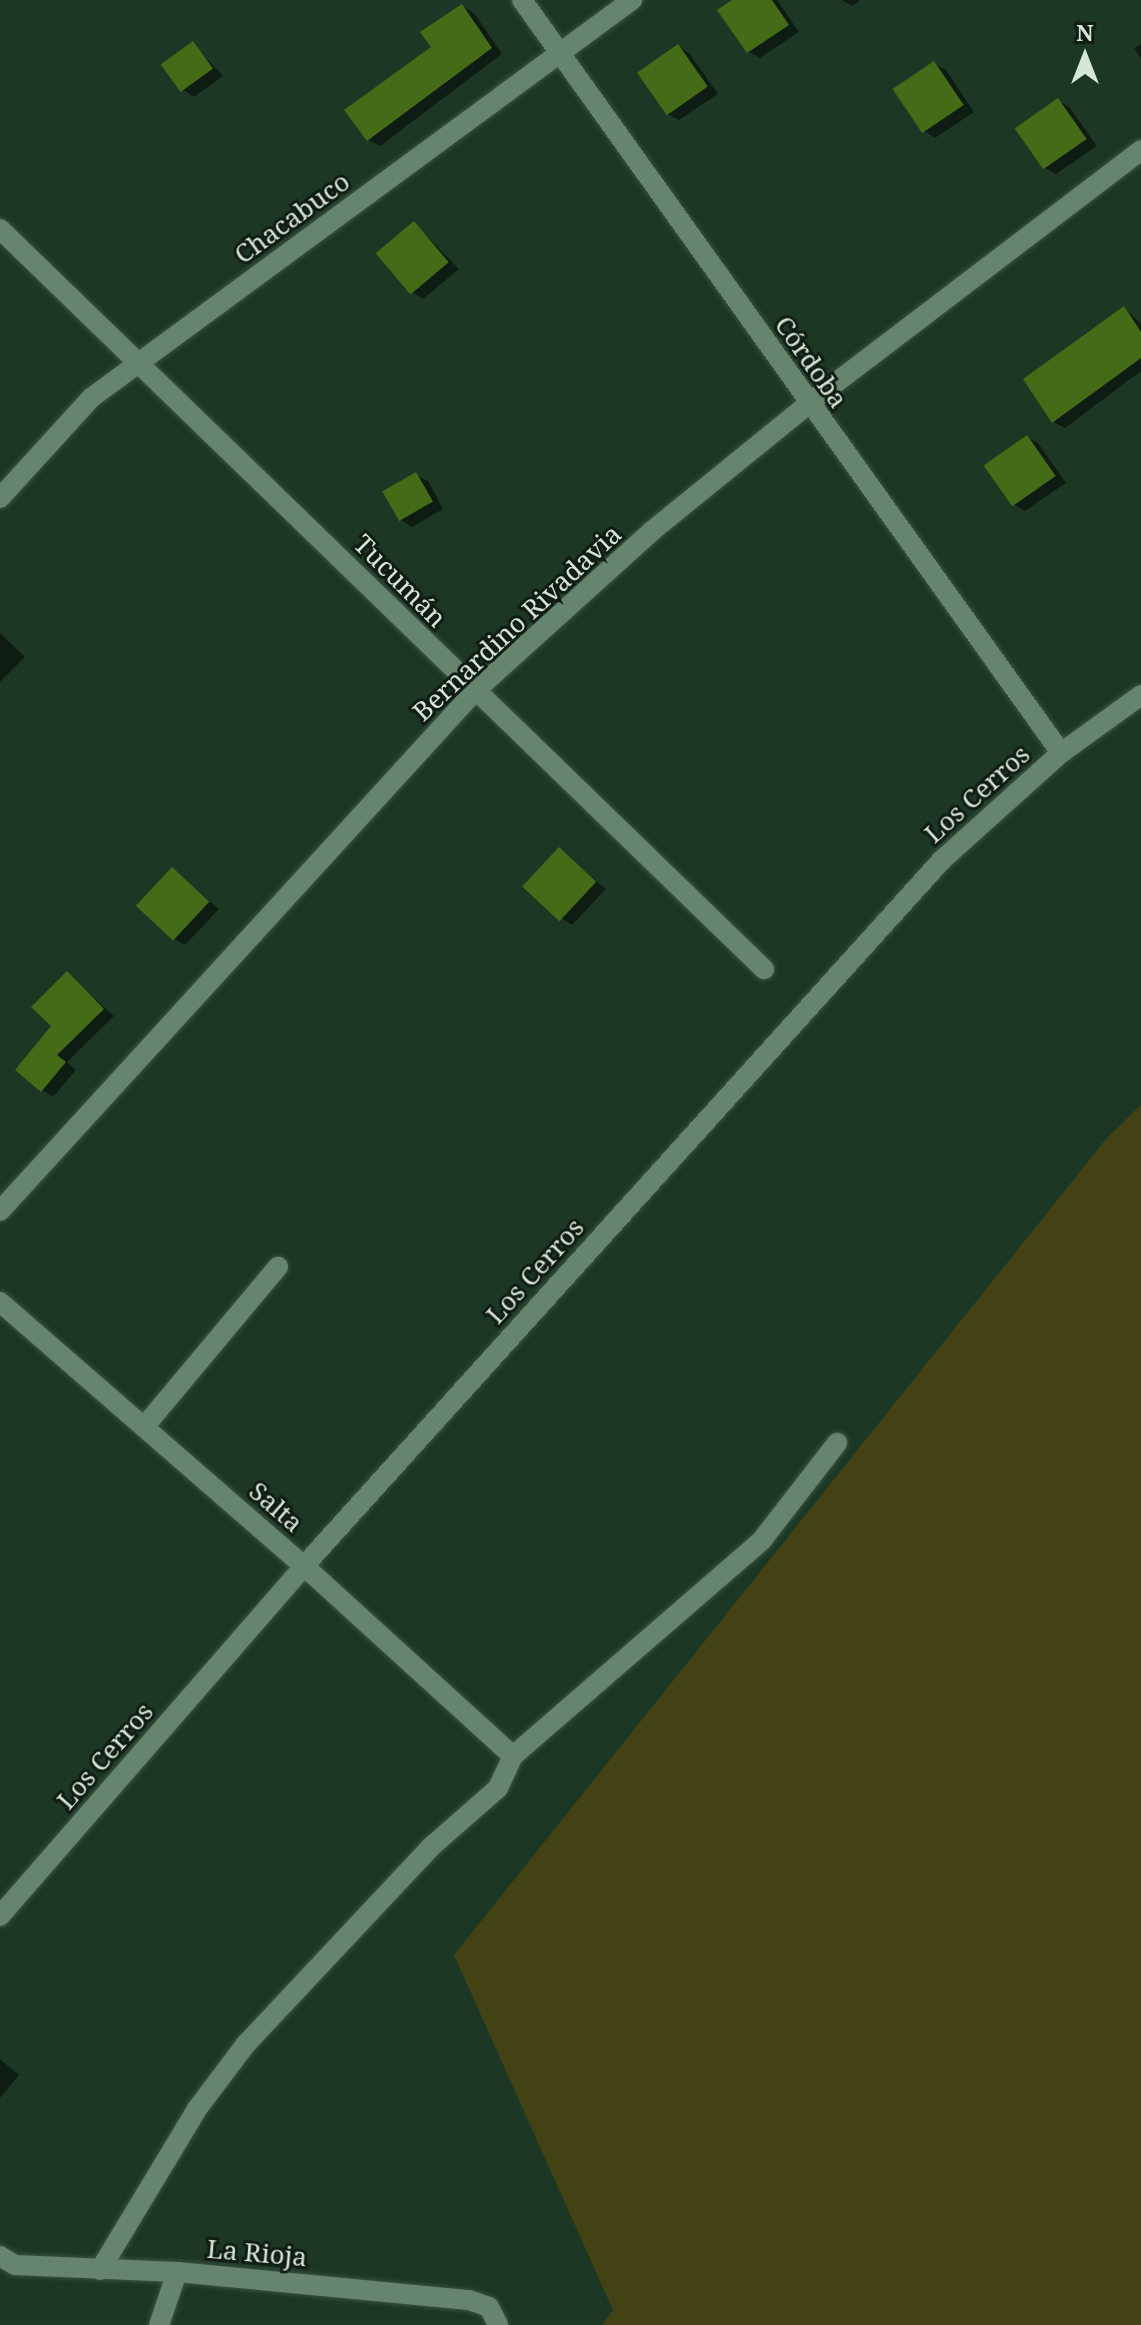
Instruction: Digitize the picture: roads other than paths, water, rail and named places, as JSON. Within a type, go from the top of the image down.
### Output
[{"type":"street","name":"Córdoba","points":[[522,0],[808,404],[1061,753]]},
{"type":"street","name":"Chacabuco","points":[[0,498],[91,398],[632,0]]},
{"type":"street","name":"Bernardino Rivadavia","points":[[0,1211],[475,691],[652,531],[808,404],[1141,150]]},
{"type":"street","name":"Tucumán","points":[[0,229],[141,361],[475,691],[764,969]]},
{"type":"street","name":"Los Cerros","points":[[0,1916],[304,1566],[942,860],[1061,753],[1141,695]]},
{"type":"street","points":[[144,1427],[278,1267]]},
{"type":"street","name":"Salta","points":[[0,1302],[304,1566],[513,1756]]},
{"type":"street","points":[[100,2270],[197,2109],[246,2044],[432,1846],[498,1788],[513,1756],[762,1540],[837,1443]]},
{"type":"street","name":"La Rioja","points":[[0,2256],[15,2265],[177,2272],[469,2300],[489,2307],[498,2325]]},
{"type":"street","points":[[159,2325],[177,2272]]}]
